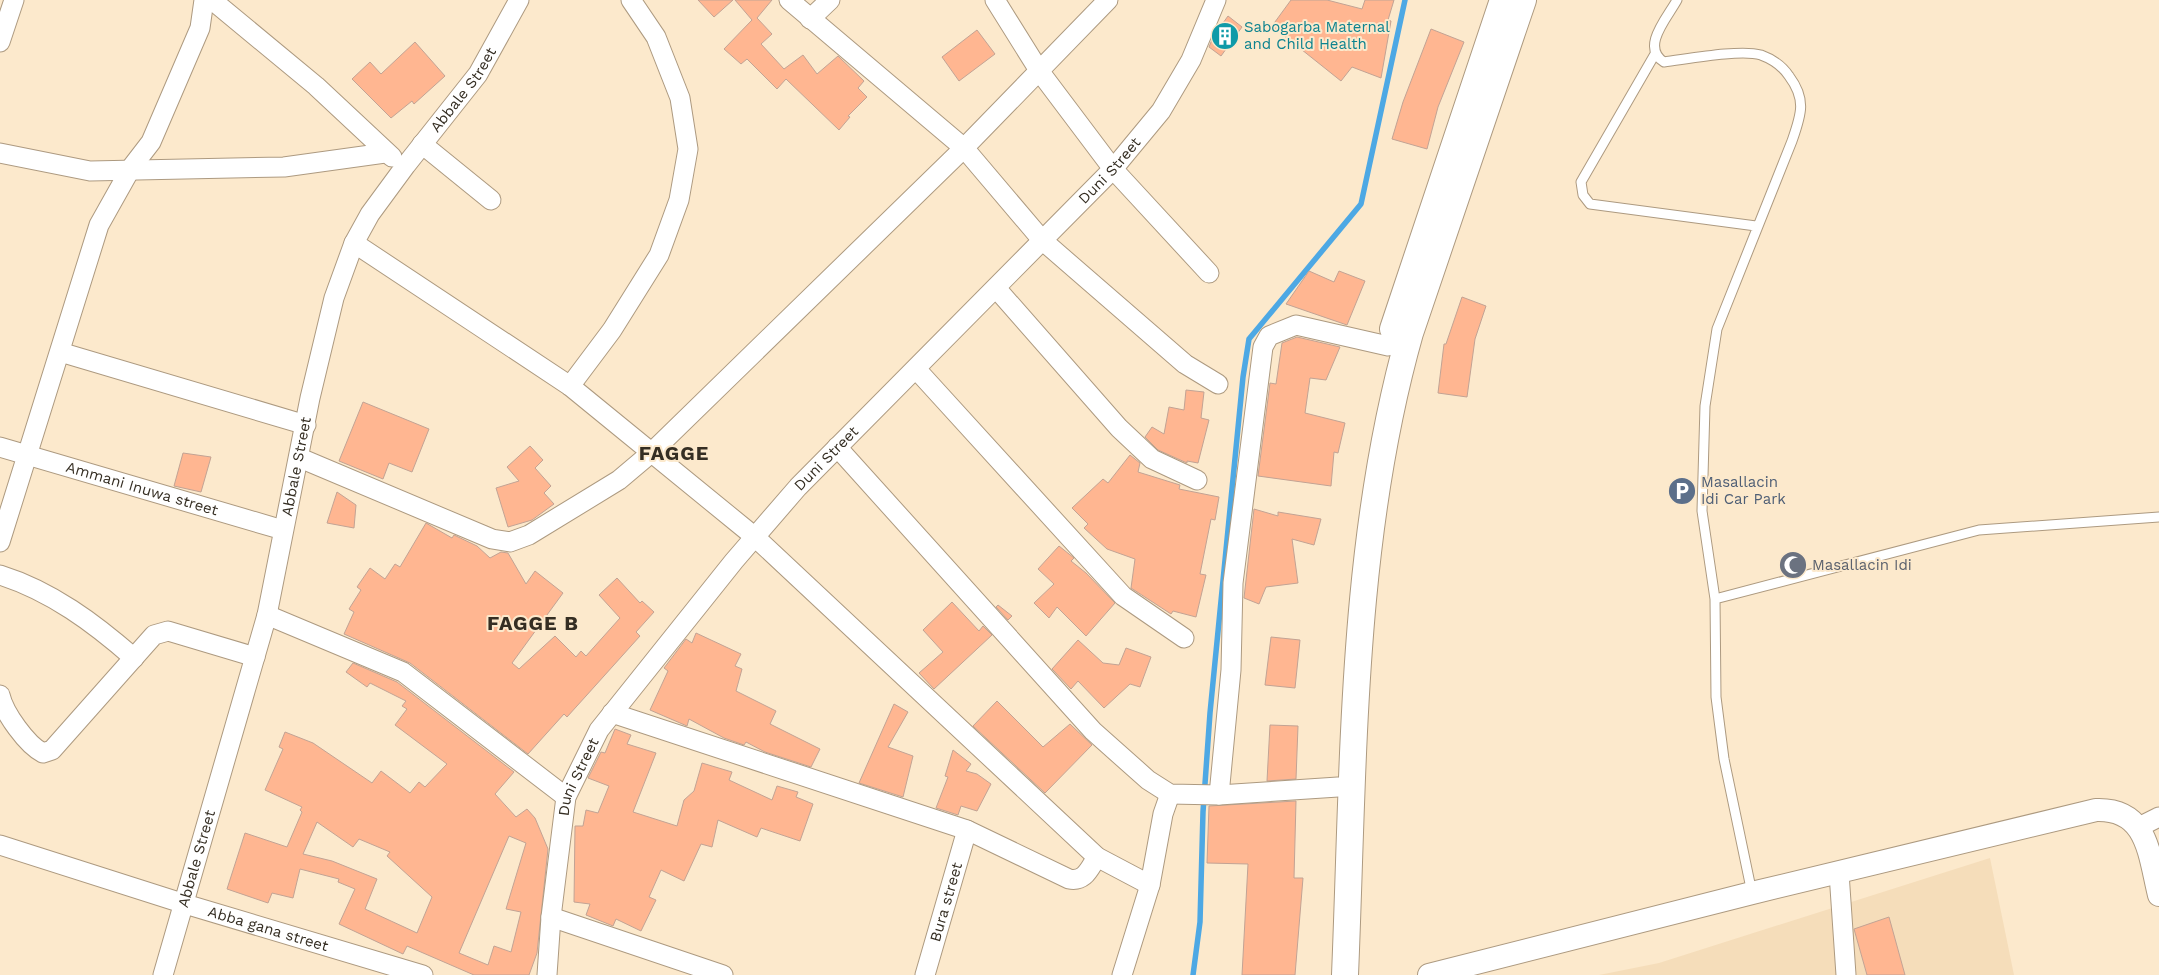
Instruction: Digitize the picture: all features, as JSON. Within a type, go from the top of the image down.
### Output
[{"type":"main road","points":[[1330,975],[1344,652],[1354,524],[1372,412],[1388,346],[1503,0]]},
{"type":"main road","points":[[1345,975],[1363,587],[1384,438],[1395,386],[1410,333],[1523,0]]},
{"type":"street","points":[[0,42],[14,0]]},
{"type":"street","points":[[0,542],[99,225],[132,168],[151,142],[200,28],[204,0]]},
{"type":"street","points":[[212,0],[316,86],[385,153],[406,165]]},
{"type":"street","name":"Abbale Street","points":[[163,975],[267,615],[283,530],[334,298],[354,243],[370,214],[422,144],[478,74],[519,0]]},
{"type":"street","points":[[570,386],[617,323],[660,256],[679,200],[688,149],[680,98],[656,37],[631,0]]},
{"type":"street","points":[[789,0],[964,148],[1042,240],[1185,364],[1218,384]]},
{"type":"street","points":[[810,19],[830,0]]},
{"type":"street","points":[[994,0],[1040,72],[1113,169],[1209,273]]},
{"type":"street","points":[[300,458],[492,540],[510,542],[529,535],[619,480],[651,453],[964,148],[1108,0]]},
{"type":"street","name":"Duni Street","points":[[547,975],[551,917],[566,797],[599,730],[755,537],[836,447],[917,370],[1113,169],[1160,111],[1191,60],[1216,0]]},
{"type":"street","points":[[422,144],[491,200]]},
{"type":"street","points":[[0,153],[90,170],[284,167],[385,153]]},
{"type":"street","points":[[354,243],[570,386],[755,537],[1097,857],[1150,885]]},
{"type":"street","points":[[996,288],[1119,428],[1152,459],[1197,480]]},
{"type":"street","points":[[1219,795],[1231,670],[1234,583],[1263,347],[1269,336],[1296,325],[1388,346]]},
{"type":"street","points":[[60,352],[306,425]]},
{"type":"street","points":[[917,370],[1123,596],[1184,638]]},
{"type":"street","name":"Ammani Inuwa street","points":[[0,447],[283,530]]},
{"type":"street","points":[[836,447],[1093,731],[1148,780],[1170,794],[1219,795],[1338,787]]},
{"type":"street","points":[[0,574],[55,598],[104,632],[134,658]]},
{"type":"street","points":[[267,615],[402,672],[566,797]]},
{"type":"street","points":[[0,695],[8,716],[35,749],[42,753],[52,750],[154,635],[168,631],[255,657]]},
{"type":"street","points":[[612,713],[967,830],[1069,879],[1083,878],[1097,857]]},
{"type":"street","points":[[1122,975],[1150,885],[1163,814],[1170,794]]},
{"type":"street","points":[[1428,975],[1752,893],[2096,810],[2111,810],[2127,816],[2139,827],[2144,838],[2159,895]]},
{"type":"street","points":[[2139,827],[2159,817]]},
{"type":"street","name":"Bura street","points":[[925,975],[967,830]]},
{"type":"street","name":"Abba gana street","points":[[0,845],[185,904],[423,975]]},
{"type":"street","points":[[1839,873],[1846,975]]},
{"type":"street","points":[[551,917],[723,975]]},
{"type":"lane","points":[[1677,0],[1656,36],[1655,54],[1664,62],[1742,54],[1760,55],[1784,69],[1793,80],[1801,97],[1799,120],[1717,329],[1705,406],[1702,511],[1715,599],[1716,697],[1724,759],[1752,893]]},
{"type":"lane","points":[[1655,54],[1581,182],[1583,195],[1590,204],[1756,226]]},
{"type":"lane","points":[[1715,599],[1979,530],[2159,517]]},
{"type":"shaded area","points":[[1990,858],[2014,975],[1599,975],[1659,963]]},
{"type":"building","points":[[698,0],[733,0],[714,17]]},
{"type":"building","points":[[735,0],[772,0],[757,18],[772,34],[761,44],[784,69],[803,55],[817,74],[838,56],[864,81],[858,88],[867,97],[848,116],[850,117],[839,130],[786,79],[777,89],[747,59],[741,64],[724,49],[752,20]]},
{"type":"building","points":[[1291,0],[1327,0],[1362,9],[1365,0],[1394,0],[1388,20],[1391,21],[1381,78],[1352,67],[1341,81],[1272,26]]},
{"type":"building","name":"Sabogarba Maternal and Child Health","points":[[1228,16],[1242,27],[1221,56],[1209,47],[1213,37]]},
{"type":"building","points":[[1431,29],[1464,42],[1438,107],[1427,149],[1392,139],[1403,102]]},
{"type":"building","points":[[977,30],[995,54],[959,81],[942,57]]},
{"type":"building","points":[[415,42],[445,76],[414,104],[412,101],[391,118],[352,79],[370,62],[381,74]]},
{"type":"building","points":[[1309,271],[1334,282],[1339,271],[1365,281],[1347,325],[1286,304]]},
{"type":"building","points":[[1462,297],[1486,306],[1475,339],[1467,397],[1438,393],[1444,344],[1446,344]]},
{"type":"building","points":[[1297,337],[1340,347],[1326,380],[1310,378],[1305,413],[1345,423],[1338,453],[1334,452],[1331,486],[1258,476],[1270,383],[1276,384],[1282,343]]},
{"type":"building","points":[[1186,390],[1204,392],[1201,418],[1209,420],[1198,463],[1187,461],[1187,463],[1158,450],[1145,437],[1152,427],[1164,434],[1169,407],[1184,410]]},
{"type":"building","points":[[363,402],[429,429],[412,472],[389,463],[383,479],[339,461]]},
{"type":"building","points":[[530,446],[543,460],[535,468],[551,486],[544,493],[554,504],[532,520],[508,527],[496,488],[519,481],[507,467]]},
{"type":"building","points":[[183,453],[211,457],[201,492],[174,486]]},
{"type":"building","points":[[1130,455],[1140,463],[1138,472],[1180,485],[1179,489],[1219,497],[1215,520],[1211,519],[1200,574],[1206,575],[1196,617],[1173,611],[1171,614],[1131,588],[1135,559],[1107,549],[1084,528],[1088,524],[1072,508],[1103,479],[1108,483]]},
{"type":"building","points":[[337,492],[356,505],[354,528],[327,523]]},
{"type":"building","points":[[1254,509],[1278,516],[1278,512],[1321,519],[1314,545],[1292,539],[1298,583],[1266,587],[1259,604],[1244,598]]},
{"type":"building","points":[[426,523],[452,538],[454,535],[477,546],[490,558],[501,552],[508,553],[526,584],[535,571],[563,593],[512,663],[519,669],[555,636],[576,657],[581,651],[586,656],[620,618],[599,595],[617,578],[640,603],[642,601],[654,612],[636,632],[640,636],[567,717],[564,714],[528,754],[410,663],[344,634],[354,612],[349,609],[361,590],[357,587],[370,568],[385,579],[395,564],[400,567]]},
{"type":"building","points":[[1059,546],[1074,558],[1071,561],[1086,573],[1115,603],[1086,636],[1057,607],[1049,618],[1034,603],[1054,584],[1038,569]]},
{"type":"building","points":[[952,602],[979,631],[983,626],[992,635],[934,689],[919,673],[943,652],[923,630]]},
{"type":"building","points":[[998,605],[1012,616],[1008,620],[996,607]]},
{"type":"building","points":[[696,633],[741,654],[735,666],[742,669],[736,691],[776,711],[770,724],[820,749],[811,767],[765,752],[746,742],[744,745],[724,738],[689,719],[687,726],[650,710],[668,671],[664,668],[686,639],[692,643]]},
{"type":"building","points":[[1271,637],[1300,640],[1295,688],[1265,685]]},
{"type":"building","points":[[1078,640],[1103,663],[1119,665],[1126,648],[1151,657],[1140,687],[1130,684],[1104,708],[1078,681],[1071,689],[1052,669]]},
{"type":"building","points":[[353,663],[397,682],[514,772],[495,794],[516,817],[527,809],[535,818],[548,849],[537,953],[529,975],[474,975],[407,946],[403,954],[339,924],[355,889],[338,882],[339,879],[300,869],[293,898],[272,893],[268,903],[227,889],[245,833],[287,847],[302,812],[300,810],[302,807],[265,790],[283,749],[279,747],[285,732],[313,743],[372,783],[381,771],[410,793],[419,782],[425,787],[447,764],[395,725],[407,709],[402,706],[406,701],[370,683],[367,687],[346,672]],"holes":[[[317,822],[353,847],[359,839],[390,852],[387,856],[432,897],[417,933],[365,909],[377,879],[332,861],[303,854]],[[509,836],[526,843],[506,909],[521,912],[511,952],[494,946],[488,965],[459,953]]]},
{"type":"building","points":[[997,701],[1043,747],[1070,724],[1092,745],[1045,793],[973,726]]},
{"type":"building","points":[[894,704],[908,712],[888,747],[913,756],[903,797],[859,783]]},
{"type":"building","points":[[1270,725],[1298,726],[1296,779],[1267,781]]},
{"type":"building","points":[[615,729],[631,735],[627,744],[656,753],[633,812],[677,826],[684,800],[694,791],[702,763],[732,772],[729,780],[772,800],[777,786],[798,792],[796,797],[813,804],[800,841],[761,828],[757,837],[718,820],[712,847],[701,844],[684,881],[661,870],[649,897],[656,900],[641,931],[616,919],[613,926],[586,915],[590,904],[574,902],[575,826],[583,826],[586,810],[598,813],[609,786],[588,778],[601,752],[605,753]]},
{"type":"building","points":[[953,750],[971,764],[966,771],[977,774],[991,784],[977,811],[961,806],[958,815],[936,808],[948,777],[945,776]]},
{"type":"building","points":[[1296,801],[1294,878],[1303,878],[1295,975],[1242,975],[1248,864],[1207,863],[1209,806]]},
{"type":"building","points":[[1889,917],[1905,975],[1867,975],[1854,929]]},
{"type":"waterway","points":[[1193,975],[1200,922],[1203,812],[1210,713],[1243,377],[1249,339],[1361,204],[1405,0]]},
{"type":"place","name":"Sabogarba Maternal and Child Health","points":[[1225,36]]},
{"type":"place","name":"Masallacin Idi Car Park","points":[[1682,491]]},
{"type":"place","name":"Masallacin Idi","points":[[1793,565]]},
{"type":"district","name":"FAGGE","points":[[674,453]]},
{"type":"district","name":"FAGGE B","points":[[533,623]]}]
